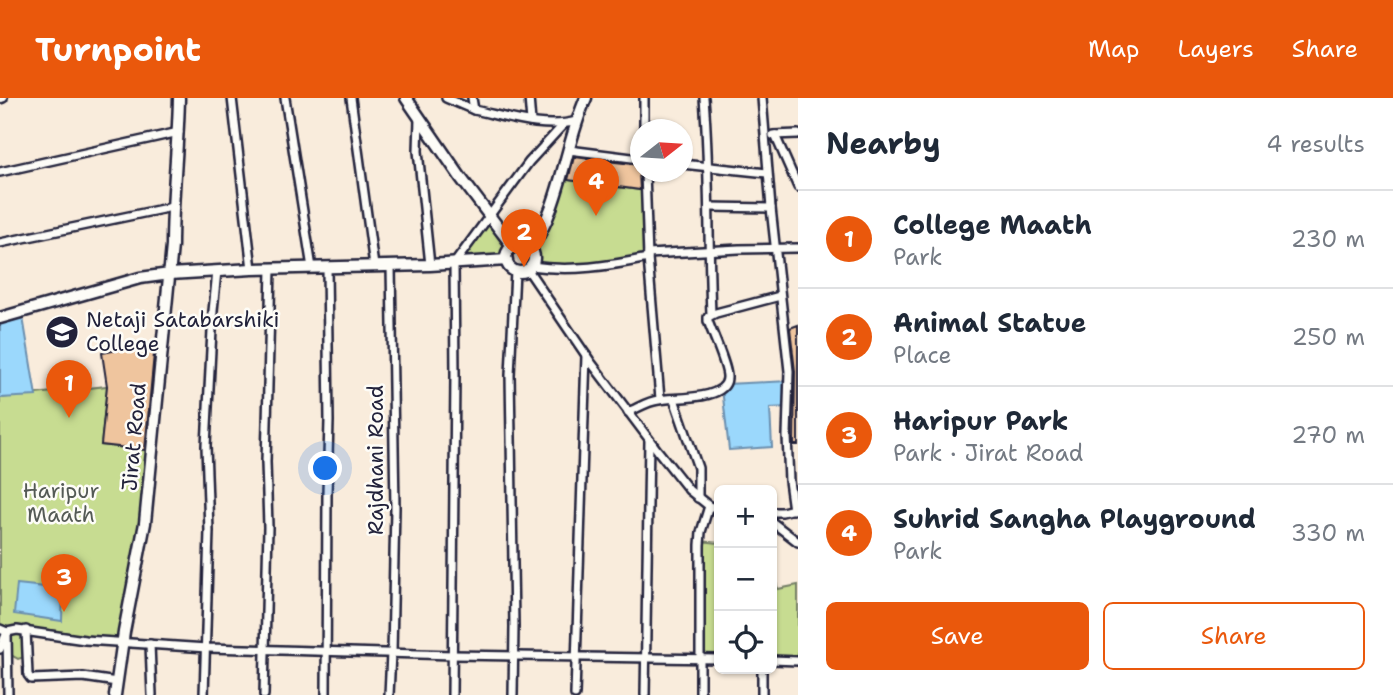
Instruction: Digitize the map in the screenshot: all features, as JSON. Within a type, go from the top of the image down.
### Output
[{"type":"main road","name":"Jirat Road","points":[[116,695],[145,523],[170,274],[179,98]]},
{"type":"main road","points":[[406,98],[513,247]]},
{"type":"main road","points":[[530,249],[549,212],[586,98]]},
{"type":"main road","points":[[523,245],[530,249],[534,257],[530,268],[524,272],[515,271],[507,260],[508,252],[513,247],[523,245]]},
{"type":"main road","points":[[0,318],[133,280],[170,274],[507,260]]},
{"type":"street","points":[[232,98],[252,269]]},
{"type":"street","points":[[285,98],[312,268]]},
{"type":"street","points":[[351,98],[374,266]]},
{"type":"street","points":[[446,98],[474,110],[531,122],[564,124],[577,121]]},
{"type":"street","points":[[472,98],[474,110]]},
{"type":"street","points":[[529,98],[531,122]]},
{"type":"street","points":[[644,98],[645,119]]},
{"type":"street","points":[[628,412],[660,399],[700,397],[726,384],[727,374],[708,321],[711,314],[704,98]]},
{"type":"street","points":[[762,98],[767,173],[789,371],[787,436],[795,509],[777,511]]},
{"type":"street","points":[[419,119],[418,151],[430,265]]},
{"type":"street","points":[[452,695],[454,264],[529,162],[564,124]]},
{"type":"street","points":[[0,172],[179,132]]},
{"type":"street","points":[[765,135],[798,134]]},
{"type":"street","points":[[775,135],[798,187]]},
{"type":"street","points":[[569,150],[630,158]]},
{"type":"street","points":[[693,164],[767,173]]},
{"type":"street","points":[[645,182],[648,256],[660,399]]},
{"type":"street","points":[[0,243],[172,207]]},
{"type":"street","points":[[709,207],[771,208]]},
{"type":"street","points":[[530,268],[590,268],[648,256],[798,248]]},
{"type":"street","name":"Rajdhani Road","points":[[389,695],[395,508],[391,266]]},
{"type":"street","points":[[326,695],[329,421],[327,268]]},
{"type":"street","points":[[530,268],[586,355],[628,412],[689,490],[714,508]]},
{"type":"street","points":[[264,695],[271,269]]},
{"type":"street","points":[[204,695],[209,531],[206,446],[217,271]]},
{"type":"street","points":[[513,695],[510,375],[515,271]]},
{"type":"street","points":[[711,314],[780,296]]},
{"type":"street","points":[[575,695],[586,355]]},
{"type":"street","points":[[674,399],[698,468],[698,498]]},
{"type":"street","points":[[645,695],[649,439]]},
{"type":"street","points":[[700,695],[700,545],[709,506]]},
{"type":"street","points":[[777,526],[798,541]]},
{"type":"street","points":[[4,630],[26,630],[85,640],[207,648],[714,659]]},
{"type":"street","points":[[0,649],[4,630]]},
{"type":"street","points":[[4,630],[8,695]]},
{"type":"street","points":[[26,630],[28,675],[31,679],[83,677],[117,682]]},
{"type":"street","points":[[150,644],[152,695]]},
{"type":"street","points":[[777,660],[798,661]]},
{"type":"street","points":[[762,674],[762,695]]},
{"type":"green space","points":[[560,179],[646,191],[648,258],[612,265],[531,266],[534,257],[530,249]]},
{"type":"green space","points":[[490,217],[513,247],[507,260],[454,264]]},
{"type":"green space","name":"Haripur Maath","points":[[107,386],[101,445],[152,451],[123,642],[26,630],[27,656],[18,659],[7,653],[7,632],[0,629],[0,398]]},
{"type":"green space","points":[[700,541],[714,542],[714,659],[699,658]]},
{"type":"green space","points":[[798,585],[798,661],[777,660],[777,586],[778,589]]},
{"type":"water","points":[[22,311],[36,396],[0,398],[0,318]]},
{"type":"water","points":[[789,381],[788,407],[770,408],[772,447],[729,450],[722,388],[726,384]]},
{"type":"water","points":[[17,584],[63,589],[62,621],[14,614]]},
{"type":"building","points":[[574,157],[630,164],[630,182],[640,182],[640,190],[568,180]]},
{"type":"building","points":[[798,325],[798,445],[794,445],[795,371],[790,328]]},
{"type":"building","points":[[155,343],[145,450],[101,445],[107,386],[102,353]]},
{"type":"place","name":"Suhrid Sangha Playground","points":[[596,216]]},
{"type":"place","name":"Animal Statue","points":[[524,267]]},
{"type":"place","name":"Netaji Satabarshiki College","points":[[62,332]]},
{"type":"place","name":"College Maath","points":[[69,418]]},
{"type":"place","name":"Haripur Park","points":[[64,612]]}]
